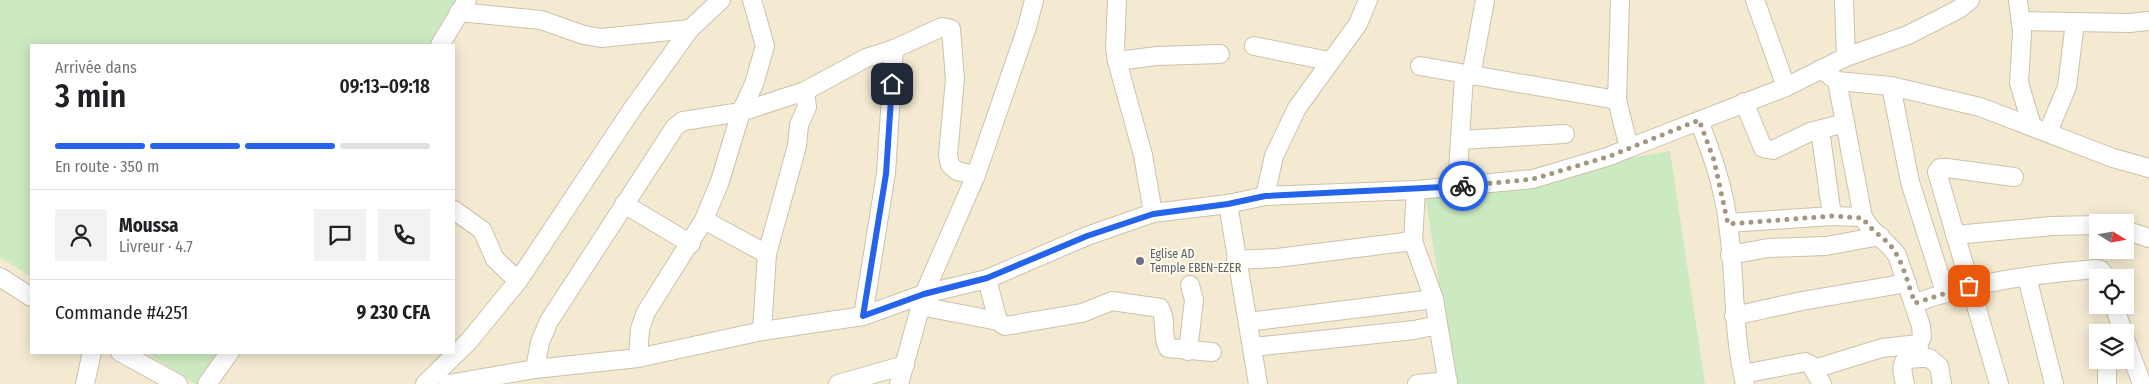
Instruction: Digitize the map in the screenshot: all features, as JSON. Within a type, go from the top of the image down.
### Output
[{"type":"street","points":[[425,384],[469,341],[518,281],[633,108],[690,30],[721,0]]},
{"type":"street","points":[[638,358],[640,329],[646,312],[691,244],[704,220],[723,172],[741,112],[754,84],[765,46],[752,0]]},
{"type":"street","points":[[899,384],[922,300],[976,175],[1027,27],[1034,0]]},
{"type":"street","points":[[1117,0],[1116,61],[1143,155],[1153,214]]},
{"type":"street","points":[[1265,196],[1274,156],[1297,108],[1329,61],[1358,24],[1368,0]]},
{"type":"street","points":[[1457,187],[1467,75],[1485,0]]},
{"type":"street","points":[[1620,0],[1617,100],[1630,148]]},
{"type":"street","points":[[1755,0],[1786,87]]},
{"type":"street","points":[[1844,0],[1846,57]]},
{"type":"street","points":[[448,384],[535,369],[638,358],[762,331],[863,316],[922,300],[987,278],[1087,236],[1153,214],[1228,204],[1265,196],[1416,190],[1533,179],[1610,156],[1786,87],[1846,57],[1908,35],[1959,9],[1970,0]]},
{"type":"street","points":[[2018,0],[2021,21],[2019,83],[2040,129]]},
{"type":"street","points":[[441,44],[463,6],[541,20],[584,35],[601,38],[690,30]]},
{"type":"street","points":[[2021,21],[2129,23],[2149,21]]},
{"type":"street","points":[[2040,129],[2068,87],[2075,22]]},
{"type":"street","points":[[535,369],[540,342],[550,321],[675,127],[683,121],[741,112],[805,91],[866,58],[894,49],[942,27],[951,29],[954,36],[955,79],[948,155],[952,168],[976,175]]},
{"type":"street","points":[[1254,46],[1329,61]]},
{"type":"street","points":[[863,316],[886,174],[894,49]]},
{"type":"street","points":[[1116,61],[1156,56],[1220,54]]},
{"type":"street","points":[[1420,66],[1551,87],[1617,100]]},
{"type":"street","points":[[1821,69],[1837,81],[1891,86],[1980,107],[2113,158],[2149,168]]},
{"type":"street","points":[[1837,81],[1863,218],[1869,228],[1880,236],[1897,255],[1915,303],[1922,337],[1919,351],[1904,362],[1902,370],[1905,384]]},
{"type":"street","points":[[1891,86],[1910,182],[1945,292]]},
{"type":"street","points":[[762,331],[767,254],[796,146],[799,125],[807,107],[805,91]]},
{"type":"street","points":[[1744,102],[1763,148],[1766,150],[1773,150],[1791,140],[1845,124]]},
{"type":"street","points":[[1699,120],[1714,160],[1728,224],[1734,316],[1744,379],[1799,362],[1808,362],[1818,377],[1882,348],[1919,351],[1938,366],[1942,384]]},
{"type":"street","points":[[1820,130],[1832,216]]},
{"type":"street","points":[[1460,140],[1565,134]]},
{"type":"street","points":[[1999,384],[1937,174],[1939,169],[1947,168],[2014,177]]},
{"type":"street","points":[[1416,190],[1413,241],[1434,299],[1448,382],[1417,384]]},
{"type":"street","points":[[624,204],[691,244]]},
{"type":"street","points":[[1228,204],[1258,384]]},
{"type":"street","points":[[455,211],[482,230],[495,259],[518,281]]},
{"type":"street","points":[[1728,224],[1832,216],[1863,218]]},
{"type":"street","points":[[704,220],[767,254]]},
{"type":"street","points":[[1955,235],[2052,226],[2089,225]]},
{"type":"street","points":[[2134,233],[2149,238]]},
{"type":"street","points":[[1730,255],[1768,248],[1840,244],[1880,236]]},
{"type":"street","points":[[1236,260],[1277,258],[1413,241]]},
{"type":"street","points":[[1915,303],[1969,286],[2089,270]]},
{"type":"street","points":[[0,277],[30,296]]},
{"type":"street","points":[[987,278],[998,321]]},
{"type":"street","points":[[2027,278],[2054,384]]},
{"type":"street","points":[[1734,316],[1802,301],[1907,282]]},
{"type":"street","points":[[1188,351],[1194,300],[1190,285]]},
{"type":"street","points":[[1248,322],[1434,299]]},
{"type":"street","points":[[922,300],[998,321],[1005,326],[1082,312],[1112,301],[1147,304],[1160,308],[1162,311],[1164,341],[1168,348],[1212,352]]},
{"type":"street","points":[[1253,348],[1414,330],[1438,325]]},
{"type":"street","points":[[85,384],[92,354]]},
{"type":"street","points":[[124,354],[178,384]]},
{"type":"street","points":[[208,384],[229,354]]},
{"type":"street","points":[[2134,363],[2142,384]]},
{"type":"street","points":[[838,384],[905,365]]},
{"type":"street","points":[[2107,369],[2107,384]]},
{"type":"shaded area","points":[[0,0],[2149,0],[2149,384],[0,384]]},
{"type":"green space","points":[[0,0],[459,0],[431,44],[30,44],[30,276],[0,257]]},
{"type":"green space","points":[[1670,151],[1705,384],[1455,384],[1425,195]]},
{"type":"green space","points":[[149,354],[233,354],[213,384],[195,384]]},
{"type":"way so far","points":[[1463,186],[1533,179],[1610,156],[1699,120],[1714,160],[1728,224],[1832,216],[1863,218],[1869,228],[1890,245],[1897,255],[1915,303],[1969,286]]},
{"type":"place","name":"Eglise AD Temple EBEN-EZER","points":[[1140,261]]},
{"type":"route","points":[[892,84],[886,174],[863,316],[924,294],[987,278],[1087,236],[1153,214],[1228,204],[1265,196],[1416,190],[1463,186]]}]
